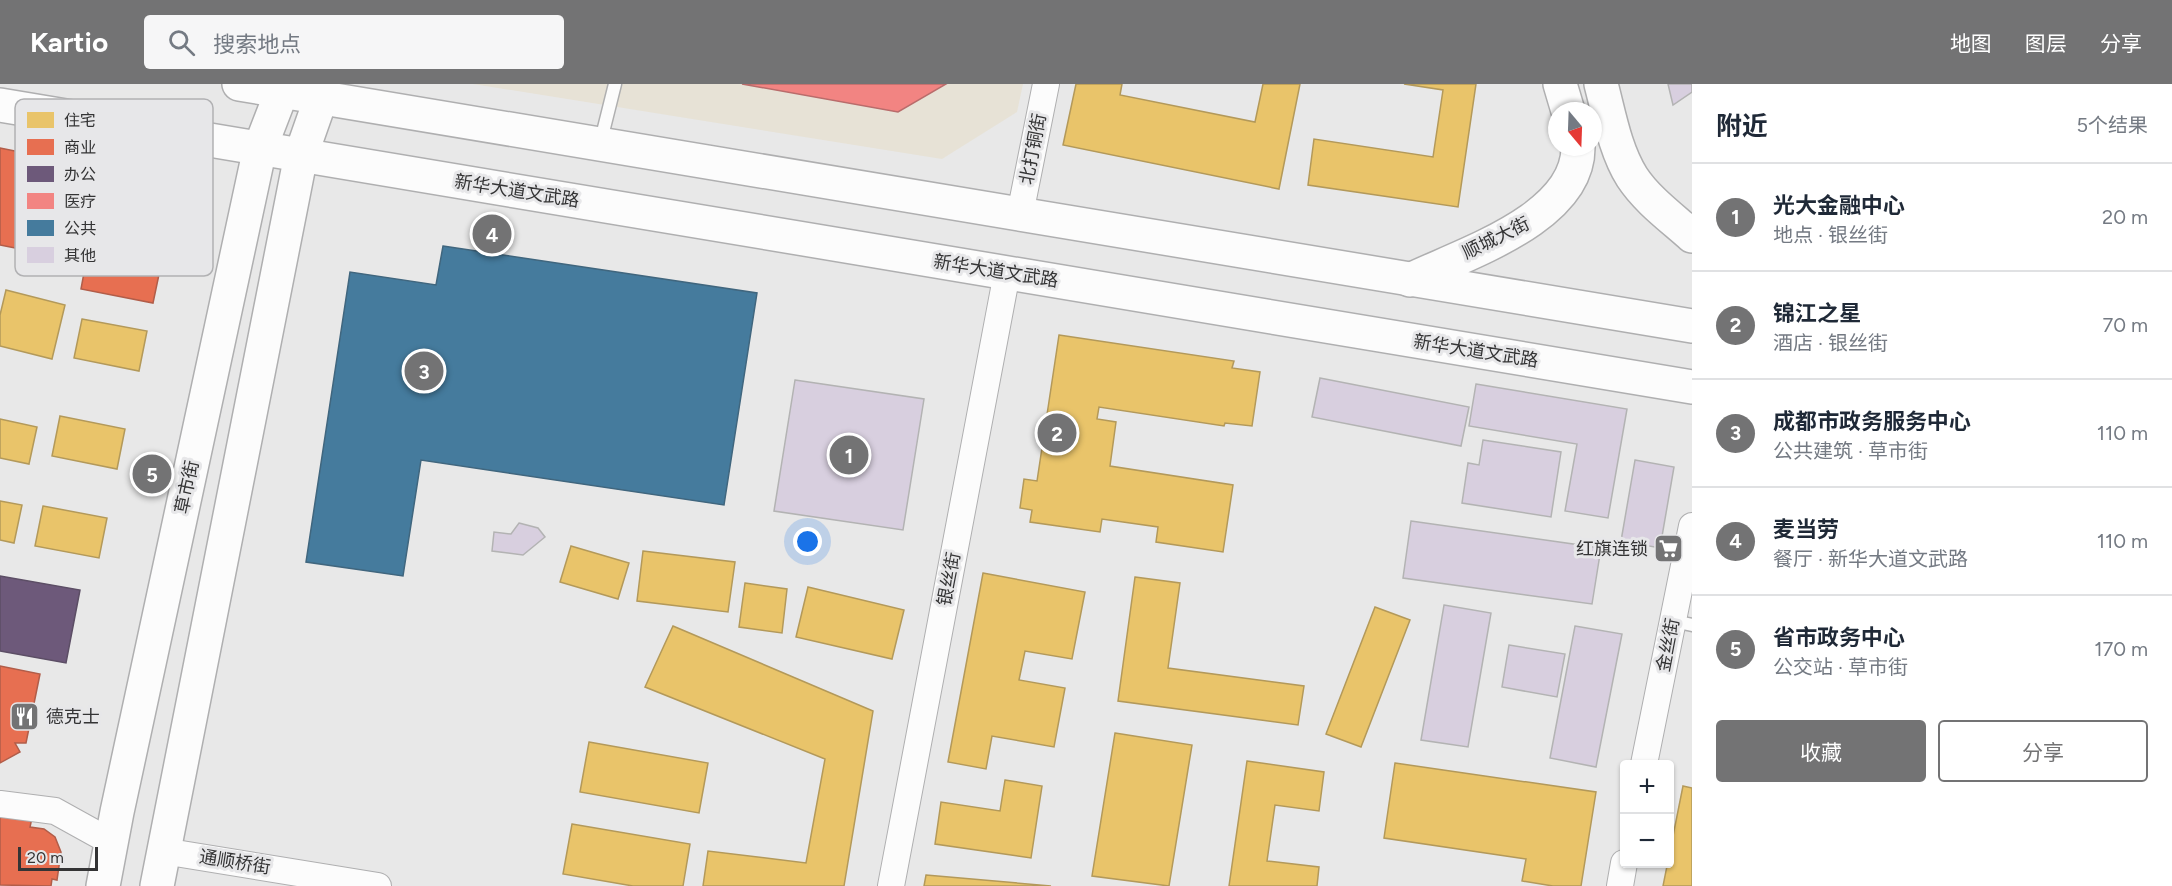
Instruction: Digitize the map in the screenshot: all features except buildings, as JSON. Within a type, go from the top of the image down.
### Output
[{"type":"main road","points":[[239,84],[322,91],[600,144],[1692,326]]},
{"type":"main road","points":[[1560,84],[1565,102]]},
{"type":"main road","points":[[1601,84],[1616,138],[1632,176],[1646,195],[1692,236]]},
{"type":"main road","name":"草市街","points":[[103,886],[260,148],[283,88]]},
{"type":"main road","points":[[157,886],[300,155],[322,91]]},
{"type":"main road","name":"新华大道文武路","points":[[0,105],[15,107]]},
{"type":"main road","name":"新华大道文武路","points":[[213,140],[1692,387]]},
{"type":"main road","name":"顺城大街","points":[[1410,280],[1537,217],[1560,196],[1572,177],[1578,156]]},
{"type":"street","name":"北打铜街","points":[[1020,214],[1046,84]]},
{"type":"street","name":"银丝街","points":[[891,886],[1007,273]]},
{"type":"street","name":"金丝街","points":[[1645,760],[1682,623],[1692,526]]},
{"type":"street","points":[[0,804],[55,811],[111,842]]},
{"type":"street","name":"通顺桥街","points":[[164,851],[378,886]]},
{"type":"street","points":[[1620,886],[1623,868]]},
{"type":"lane","points":[[600,144],[615,84]]},
{"type":"shaded area","points":[[473,84],[1023,84],[1017,112],[942,159]]},
{"type":"place","name":"麦当劳","points":[[492,234]]},
{"type":"place","name":"成都市政务服务中心","points":[[424,371]]},
{"type":"place","name":"锦江之星","points":[[1057,433]]},
{"type":"place","name":"光大金融中心","points":[[849,455]]},
{"type":"place","name":"省市政务中心","points":[[152,474]]},
{"type":"place","name":"红旗连锁","points":[[1669,549]]},
{"type":"place","name":"德克士","points":[[25,717]]}]
